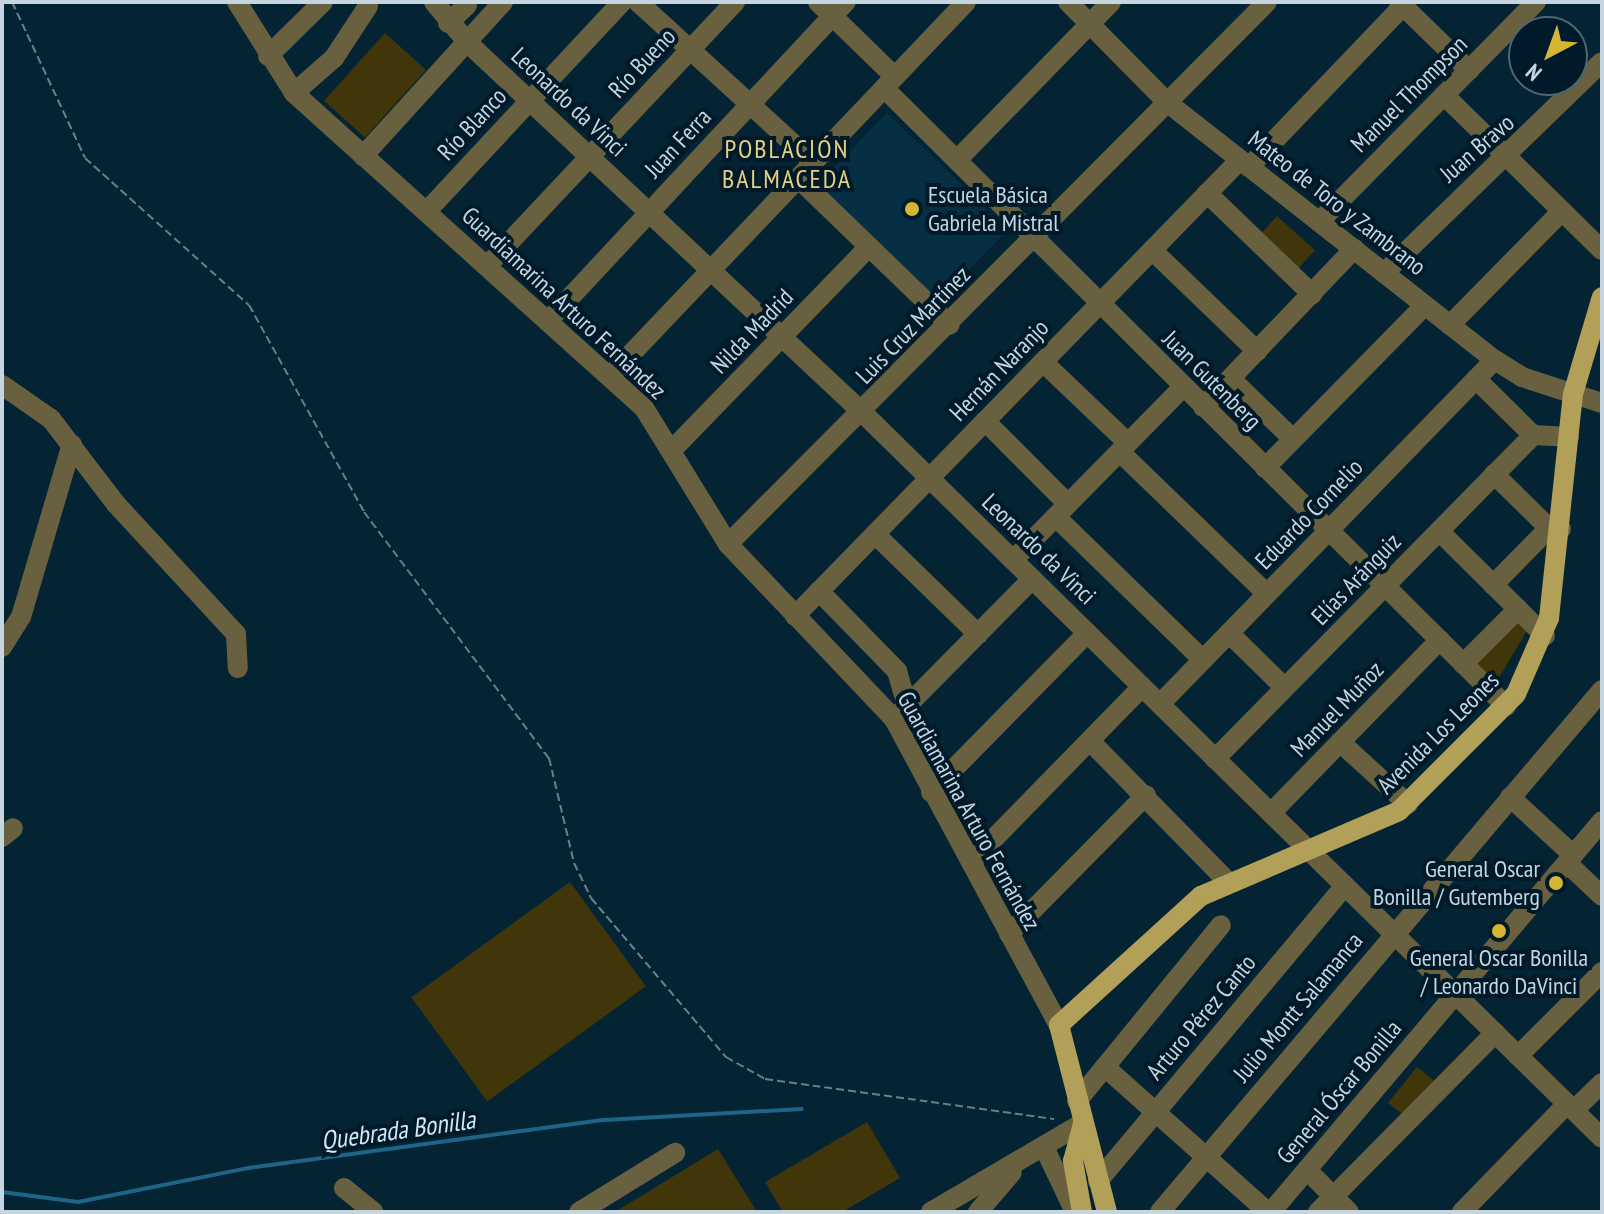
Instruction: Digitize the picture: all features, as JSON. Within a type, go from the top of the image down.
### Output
[{"type":"main road","name":"Avenida Los Leones","points":[[1059,1025],[1169,919],[1227,881],[1311,851],[1408,804],[1506,706],[1545,636],[1555,528],[1573,394],[1602,297]]},
{"type":"main road","name":"Guardiamarina Arturo Fernández","points":[[1059,1025],[1107,1212]]},
{"type":"main road","points":[[1082,1212],[1073,1161],[1083,1123]]},
{"type":"street","name":"Guardiamarina Arturo Fernández","points":[[237,2],[294,93],[644,408],[728,544],[795,616],[900,712]]},
{"type":"street","points":[[268,56],[323,2]]},
{"type":"street","name":"Leonardo da Vinci","points":[[434,2],[448,23],[468,43],[863,413],[1602,1138]]},
{"type":"street","points":[[363,156],[503,2]]},
{"type":"street","name":"Río Blanco","points":[[427,211],[622,2]]},
{"type":"street","points":[[638,2],[813,162]]},
{"type":"street","name":"Río Bueno","points":[[488,265],[735,2]]},
{"type":"street","points":[[610,376],[966,2]]},
{"type":"street","name":"Mateo de Toro y Zambrano","points":[[1068,2],[1168,103],[1495,360],[1573,394],[1602,403]]},
{"type":"street","points":[[958,159],[1111,2]]},
{"type":"street","name":"Luis Cruz Martínez","points":[[728,544],[863,413],[1267,2]]},
{"type":"street","name":"Manuel Thompson","points":[[1319,222],[1536,2]]},
{"type":"street","points":[[1401,4],[1469,70]]},
{"type":"street","name":"Hernán Naranjo","points":[[795,616],[1207,193],[1245,164],[1401,4]]},
{"type":"street","points":[[448,23],[467,5]]},
{"type":"street","points":[[294,93],[334,58],[368,6]]},
{"type":"street","name":"Juan Gutenberg","points":[[832,7],[890,82],[958,159],[1099,304],[1506,706]]},
{"type":"street","name":"Juan Ferra","points":[[549,320],[750,104],[832,7]]},
{"type":"street","name":"Juan Bravo","points":[[1384,273],[1602,62]]},
{"type":"street","points":[[1444,95],[1602,250]]},
{"type":"street","points":[[798,178],[950,325]]},
{"type":"street","points":[[1207,193],[1312,294]]},
{"type":"street","points":[[1450,325],[1562,211]]},
{"type":"street","name":"Nilda Madrid","points":[[672,450],[869,247]]},
{"type":"street","points":[[1203,407],[1354,249]]},
{"type":"street","points":[[1152,250],[1257,351]]},
{"type":"street","points":[[1265,468],[1425,305]]},
{"type":"street","name":"Eduardo Cornelio","points":[[1160,704],[1495,360]]},
{"type":"street","points":[[1043,362],[1267,594]]},
{"type":"street","points":[[1231,379],[1293,439]]},
{"type":"street","points":[[1476,379],[1533,435],[1569,437]]},
{"type":"street","points":[[2,385],[72,444],[116,504],[236,634],[238,668]]},
{"type":"street","points":[[1013,560],[1183,387]]},
{"type":"street","points":[[985,421],[1062,510],[1203,660]]},
{"type":"street","name":"Elías Aránguiz","points":[[1215,759],[1533,435]]},
{"type":"street","points":[[2,647],[21,617],[72,444]]},
{"type":"street","points":[[1493,585],[1555,528],[1494,474]]},
{"type":"street","points":[[1439,531],[1545,636]]},
{"type":"street","points":[[875,534],[978,634]]},
{"type":"street","points":[[900,712],[1032,579]]},
{"type":"street","name":"Guardiamarina Arturo Fernández","points":[[819,591],[897,671],[900,712],[931,792],[1059,1025]]},
{"type":"street","points":[[1463,664],[1518,609]]},
{"type":"street","points":[[931,792],[1087,633]]},
{"type":"street","points":[[1229,633],[1285,688]]},
{"type":"street","name":"Manuel Muñoz","points":[[1271,813],[1440,640]]},
{"type":"street","points":[[971,862],[1142,687]]},
{"type":"street","name":"Julio Montt Salamanca","points":[[1160,1212],[1602,690]]},
{"type":"street","points":[[1090,741],[1227,881]]},
{"type":"street","points":[[1340,742],[1408,804]]},
{"type":"street","points":[[1009,934],[1146,795]]},
{"type":"street","points":[[1510,797],[1602,896]]},
{"type":"street","name":"General Óscar Bonilla","points":[[1270,1212],[1602,821]]},
{"type":"street","name":"Arturo Pérez Canto","points":[[1098,1181],[1345,886]]},
{"type":"street","points":[[1077,1101],[1221,925]]},
{"type":"street","points":[[1518,1056],[1602,972]]},
{"type":"street","points":[[1318,1212],[1495,1033]]},
{"type":"street","points":[[1105,1067],[1204,1159],[1270,1212]]},
{"type":"street","points":[[1462,1212],[1570,1107],[1602,1083]]},
{"type":"street","points":[[931,1212],[1083,1123]]},
{"type":"street","points":[[1044,1147],[1075,1212]]},
{"type":"street","points":[[579,1212],[675,1153]]},
{"type":"street","points":[[978,1212],[1022,1159]]},
{"type":"street","points":[[1307,1170],[1349,1212]]},
{"type":"path","points":[[12,2],[85,158],[249,305],[364,512],[549,758],[574,863],[591,898],[726,1057],[765,1079],[1083,1123]]},
{"type":"shaded area","points":[[385,33],[426,70],[365,137],[324,101]]},
{"type":"shaded area","name":"Escuela Básica Gabriela Mistral","points":[[887,113],[1008,230],[936,305],[815,188]]},
{"type":"shaded area","points":[[1277,216],[1315,250],[1298,269],[1260,235]]},
{"type":"shaded area","points":[[1517,622],[1528,629],[1493,688],[1470,663]]},
{"type":"shaded area","points":[[570,882],[646,986],[487,1102],[411,997]]},
{"type":"shaded area","points":[[1417,1067],[1437,1083],[1408,1119],[1388,1103]]},
{"type":"shaded area","points":[[867,1122],[900,1178],[842,1212],[783,1212],[765,1182]]},
{"type":"shaded area","points":[[718,1149],[757,1212],[615,1212]]},
{"type":"waterway","name":"Quebrada Bonilla","points":[[2,1192],[78,1202],[248,1168],[605,1120],[802,1109]]},
{"type":"place","name":"Escuela Básica Gabriela Mistral","points":[[912,209]]},
{"type":"place","name":"General Oscar Bonilla / Gutemberg","points":[[1556,883]]},
{"type":"place","name":"General Oscar Bonilla / Leonardo DaVinci","points":[[1499,931]]},
{"type":"district","name":"POBLACIÓN BALMACEDA","points":[[787,164]]}]
